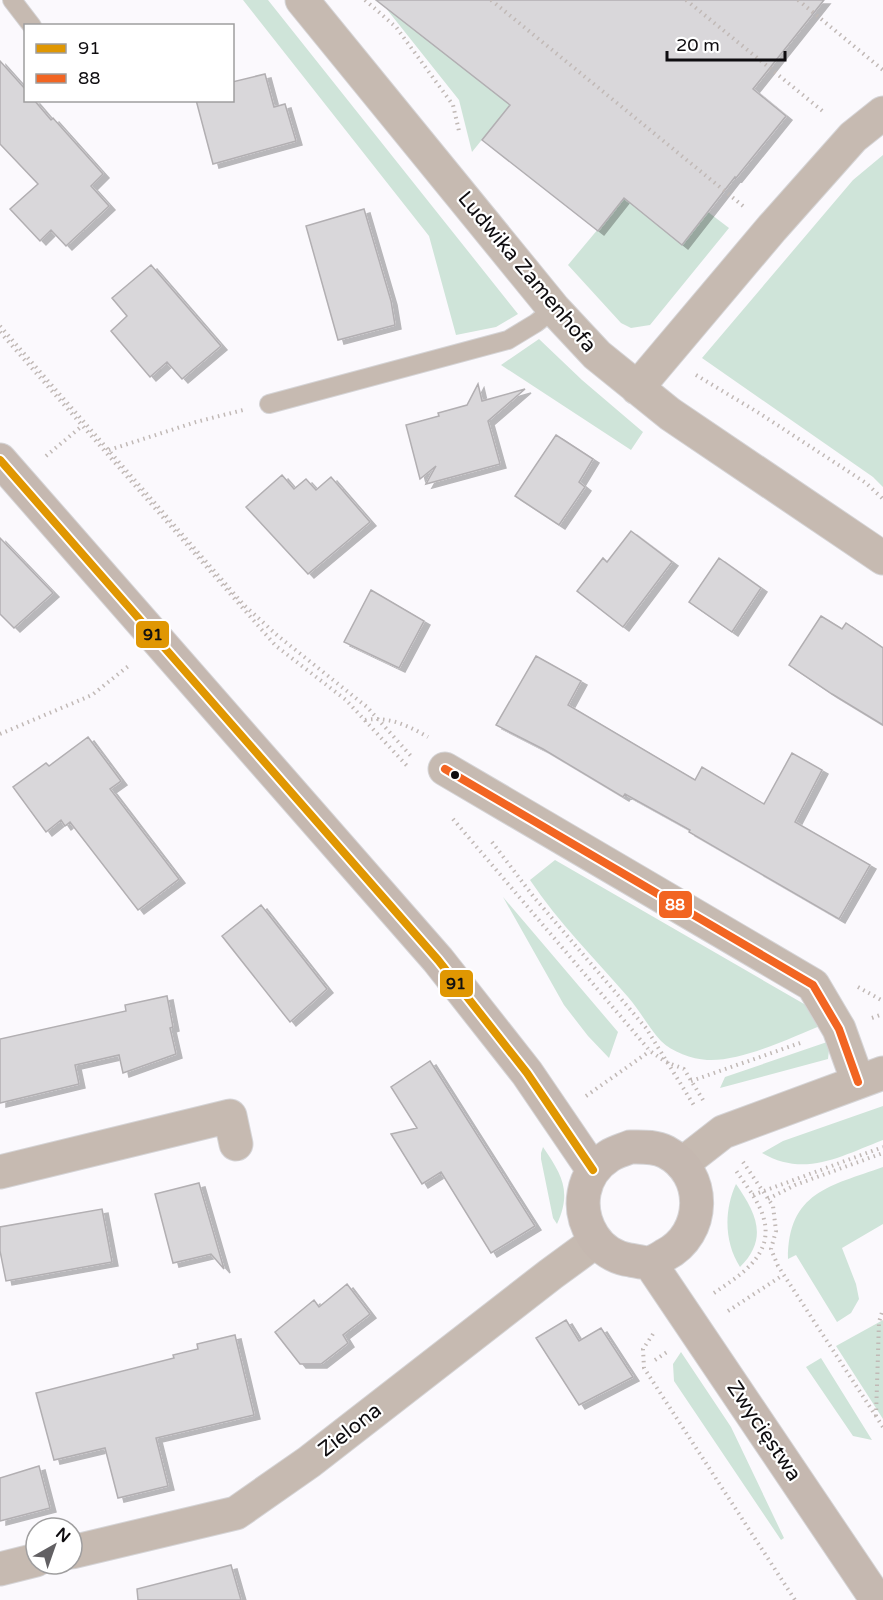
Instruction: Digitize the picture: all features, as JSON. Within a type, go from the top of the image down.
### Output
[{"type":"main road","points":[[0,460],[438,960],[527,1073],[593,1170]]},
{"type":"main road","points":[[630,1147],[648,1147],[665,1152],[682,1164],[691,1176],[696,1191],[697,1207],[694,1223],[686,1238],[674,1251],[650,1263],[624,1259],[608,1252],[596,1241],[586,1225],[582,1206],[585,1188],[593,1170],[609,1156],[630,1147]]},
{"type":"main road","name":"Zwycięstwa","points":[[650,1263],[877,1600]]},
{"type":"street","name":"Ludwika Zamenhofa","points":[[302,0],[554,309],[597,355],[700,436],[883,558]]},
{"type":"street","points":[[637,388],[772,228],[853,137],[883,113]]},
{"type":"street","points":[[430,764],[813,985],[871,1077],[719,1135],[682,1164]]},
{"type":"street","points":[[0,1172],[230,1116],[236,1144]]},
{"type":"street","name":"Zielona","points":[[84,1549],[236,1513],[309,1462],[596,1241]]},
{"type":"street","points":[[0,1569],[24,1563]]},
{"type":"lane","points":[[12,0],[30,24]]},
{"type":"lane","points":[[269,404],[508,340],[554,309]]},
{"type":"path","points":[[365,0],[396,27],[453,105],[460,138]]},
{"type":"path","points":[[491,0],[772,228]]},
{"type":"path","points":[[686,0],[853,137]]},
{"type":"path","points":[[798,0],[883,70]]},
{"type":"path","points":[[0,326],[276,646],[346,700],[410,769]]},
{"type":"path","points":[[0,332],[249,610],[367,707],[430,764]]},
{"type":"path","points":[[679,339],[696,352],[689,364],[696,375],[866,483],[883,499]]},
{"type":"path","points":[[107,450],[196,422],[269,404]]},
{"type":"path","points":[[0,734],[92,695],[137,659]]},
{"type":"path","points":[[448,813],[650,1051],[666,1062],[684,1069],[753,1195],[764,1221],[763,1242],[758,1257],[744,1272],[656,1332],[646,1343],[642,1353],[644,1368],[795,1600]]},
{"type":"path","points":[[488,837],[551,917],[641,1022],[666,1062],[763,1191],[773,1206],[776,1231],[771,1249],[778,1266],[883,1427]]},
{"type":"path","points":[[691,1081],[883,1014]]},
{"type":"path","points":[[753,1195],[883,1147]]},
{"type":"path","points":[[768,1199],[795,1185],[883,1153]]},
{"type":"path","points":[[876,1417],[879,1322],[883,1309]]},
{"type":"green space","points":[[243,0],[268,0],[518,314],[496,327],[456,335],[429,236]]},
{"type":"green space","points":[[385,7],[510,105],[472,152],[459,100]]},
{"type":"green space","points":[[883,155],[883,487],[873,477],[702,358],[853,180]]},
{"type":"green space","points":[[624,198],[682,245],[708,212],[729,228],[650,325],[631,328],[621,323],[568,265]]},
{"type":"green space","points":[[539,339],[582,380],[643,432],[631,450],[501,365]]},
{"type":"green space","points":[[555,860],[818,1012],[825,1024],[767,1048],[721,1060],[695,1058],[671,1048],[661,1041],[632,1002],[565,925],[530,880]]},
{"type":"green space","points":[[503,897],[618,1032],[609,1058],[564,1005]]},
{"type":"green space","points":[[830,1041],[828,1059],[720,1088],[725,1077]]},
{"type":"green space","points":[[883,1106],[883,1140],[838,1158],[808,1164],[793,1164],[762,1153],[783,1141]]},
{"type":"green space","points":[[543,1147],[563,1184],[564,1202],[557,1224],[553,1218],[541,1159]]},
{"type":"green space","points":[[883,1167],[883,1224],[842,1248],[856,1284],[859,1299],[851,1313],[837,1322],[796,1255],[788,1259],[790,1237],[795,1219],[804,1205],[816,1195],[846,1180]]},
{"type":"green space","points":[[736,1184],[754,1215],[757,1236],[749,1256],[740,1267],[731,1247],[727,1226],[729,1204]]},
{"type":"green space","points":[[883,1320],[883,1419],[836,1346]]},
{"type":"green space","points":[[681,1352],[731,1427],[784,1538],[781,1540],[674,1381],[673,1364]]},
{"type":"green space","points":[[821,1358],[872,1440],[853,1436],[806,1367]]},
{"type":"building","points":[[376,0],[824,0],[753,89],[786,116],[682,245],[624,198],[598,231],[482,140],[510,105]]},
{"type":"building","points":[[0,61],[24,88],[24,102],[36,102],[103,174],[91,186],[109,206],[66,246],[51,230],[40,241],[10,209],[38,184],[0,144]]},
{"type":"building","points":[[265,74],[274,107],[285,104],[296,141],[213,164],[197,102],[234,102],[234,82]]},
{"type":"building","points":[[364,209],[391,301],[395,325],[338,340],[306,226]]},
{"type":"building","points":[[151,265],[221,346],[182,379],[167,362],[150,377],[111,331],[127,316],[112,298]]},
{"type":"building","points":[[478,384],[482,401],[525,389],[488,421],[500,464],[426,484],[436,466],[420,479],[406,425],[467,405]]},
{"type":"building","points":[[556,435],[593,459],[579,482],[585,487],[559,525],[515,496]]},
{"type":"building","points":[[282,475],[294,489],[306,479],[316,490],[331,477],[370,522],[308,574],[246,507]]},
{"type":"building","points":[[631,531],[672,562],[623,627],[577,591],[603,558],[607,562]]},
{"type":"building","points":[[0,538],[53,593],[14,628],[0,614]]},
{"type":"building","points":[[719,558],[761,588],[732,632],[689,602]]},
{"type":"building","points":[[371,590],[424,621],[399,668],[344,642]]},
{"type":"building","points":[[821,616],[842,629],[846,623],[883,648],[883,725],[789,665]]},
{"type":"building","points":[[536,656],[581,681],[568,705],[695,780],[702,767],[764,804],[792,753],[822,770],[795,822],[870,865],[839,919],[689,832],[690,830],[625,794],[623,797],[543,749],[496,725]]},
{"type":"building","points":[[88,737],[121,781],[110,789],[179,879],[138,910],[70,822],[65,826],[61,820],[46,832],[13,787],[46,763],[49,766]]},
{"type":"building","points":[[261,905],[327,989],[290,1022],[222,936]]},
{"type":"building","points":[[167,996],[173,1027],[170,1028],[176,1054],[123,1073],[119,1055],[75,1065],[79,1084],[0,1103],[0,1039],[126,1011],[125,1005]]},
{"type":"building","points":[[430,1061],[535,1226],[491,1253],[441,1172],[422,1184],[391,1134],[417,1128],[391,1087]]},
{"type":"building","points":[[199,1183],[224,1269],[211,1254],[173,1263],[155,1194]]},
{"type":"building","points":[[102,1209],[112,1262],[6,1281],[0,1251],[0,1227]]},
{"type":"building","points":[[347,1284],[370,1314],[343,1335],[348,1343],[321,1364],[300,1364],[275,1332],[314,1300],[319,1307]]},
{"type":"building","points":[[566,1320],[579,1341],[601,1328],[633,1377],[579,1405],[536,1338]]},
{"type":"building","points":[[235,1335],[254,1415],[156,1438],[168,1486],[118,1498],[105,1448],[54,1460],[36,1393],[174,1358],[173,1355],[198,1349],[197,1344]]},
{"type":"building","points":[[39,1466],[50,1508],[0,1521],[0,1478]]},
{"type":"building","points":[[231,1565],[241,1600],[138,1600],[137,1589]]},
{"type":"transit line","name":"91","points":[[0,460],[438,960],[527,1073],[593,1170]]},
{"type":"transit line","name":"88","points":[[445,769],[813,985],[839,1029],[858,1082]]}]
